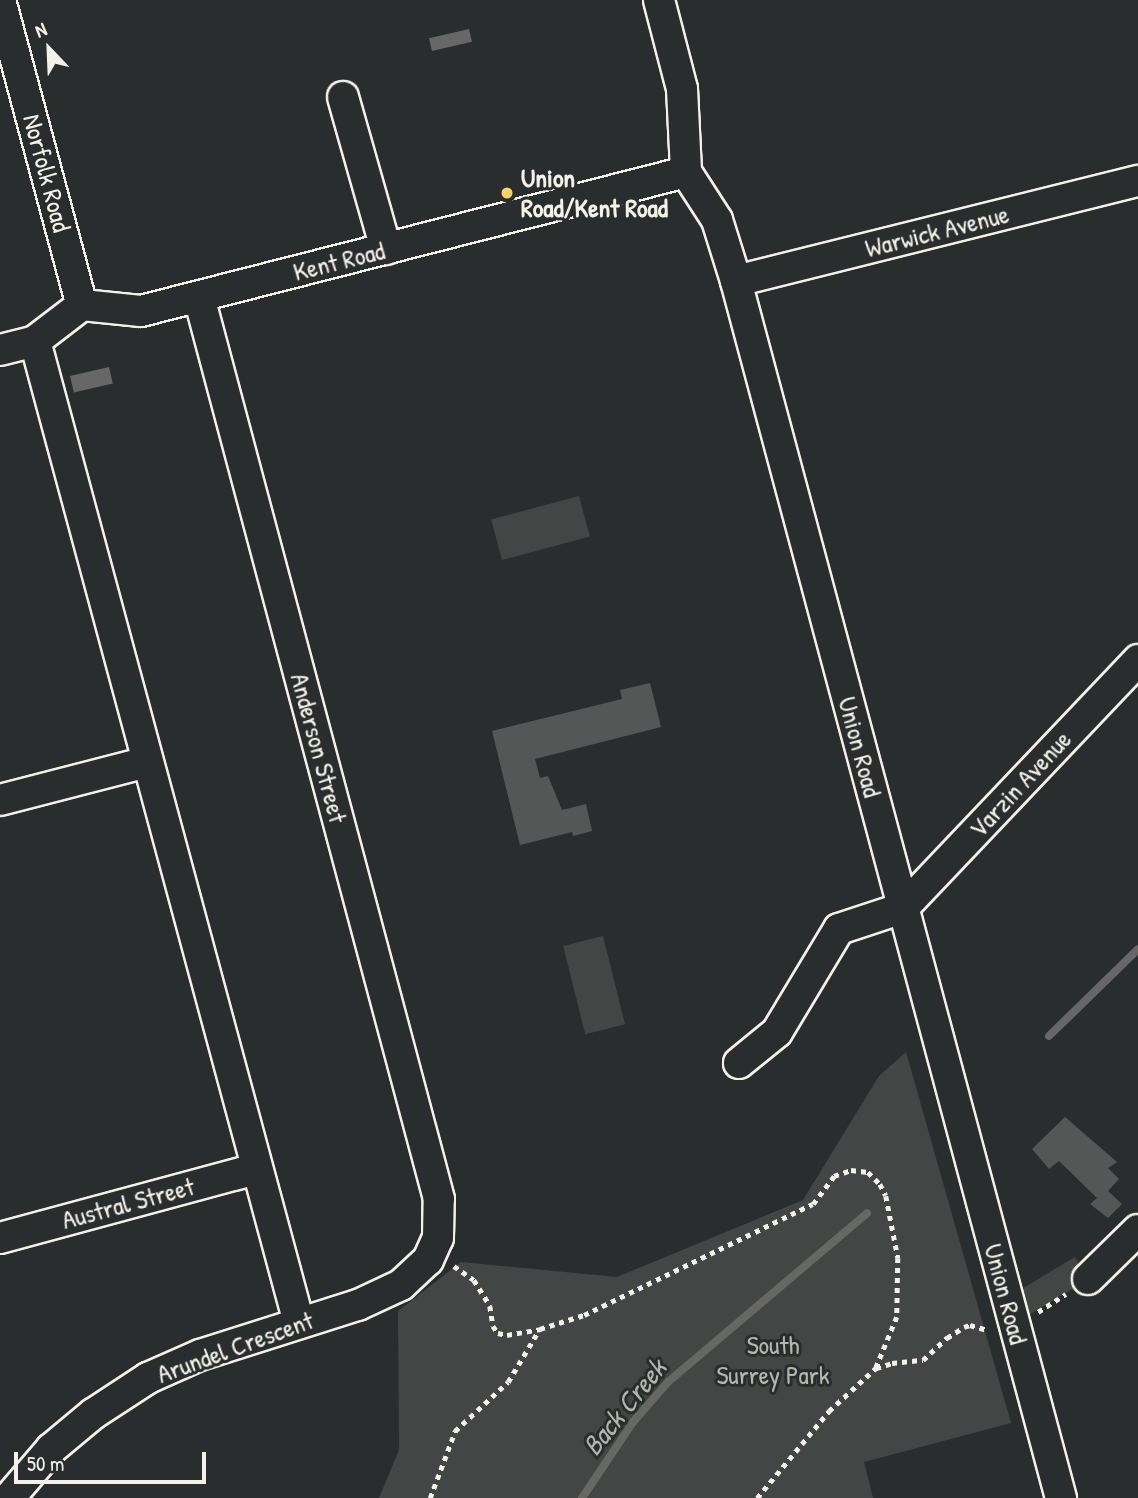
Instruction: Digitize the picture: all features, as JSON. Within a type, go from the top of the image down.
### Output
[{"type":"street","name":"Norfolk Road","points":[[0,0],[82,305]]},
{"type":"street","points":[[659,0],[682,89],[686,172]]},
{"type":"street","points":[[343,97],[386,249]]},
{"type":"street","name":"Kent Road","points":[[82,305],[141,311],[686,172]]},
{"type":"street","name":"Union Road","points":[[686,172],[717,220],[736,281],[1061,1498]]},
{"type":"street","name":"Warwick Avenue","points":[[736,281],[1138,181]]},
{"type":"street","name":"Anderson Street","points":[[199,297],[439,1199],[438,1238],[428,1260]]},
{"type":"street","points":[[0,350],[35,341],[82,305]]},
{"type":"street","points":[[35,341],[299,1323]]},
{"type":"street","name":"Varzin Avenue","points":[[903,908],[1138,660]]},
{"type":"street","points":[[0,800],[148,762]]},
{"type":"street","points":[[739,1063],[777,1032],[839,929],[903,908]]},
{"type":"street","name":"Austral Street","points":[[0,1238],[256,1169]]},
{"type":"street","points":[[1088,1279],[1138,1230]]},
{"type":"street","name":"Arundel Crescent","points":[[9,1498],[51,1449],[93,1415],[148,1378],[200,1355],[358,1305],[401,1284],[428,1260]]},
{"type":"path","points":[[428,1260],[455,1266],[474,1280],[489,1306],[493,1326],[498,1333],[506,1335],[540,1329],[584,1315],[813,1204],[834,1176],[850,1170],[867,1172],[880,1184],[886,1196],[898,1258],[897,1317],[876,1368],[829,1412],[757,1498]]},
{"type":"path","points":[[1014,1327],[1088,1279]]},
{"type":"path","points":[[876,1368],[892,1363],[923,1360],[964,1327]]},
{"type":"path","points":[[430,1498],[455,1431],[508,1382],[540,1329]]},
{"type":"path","points":[[527,1330],[534,1340]]},
{"type":"green space","points":[[579,496],[590,537],[502,560],[491,520]]},
{"type":"green space","points":[[603,936],[625,1024],[585,1034],[563,946]]},
{"type":"green space","name":"South Surrey Park","points":[[906,1052],[1011,1423],[864,1462],[873,1498],[379,1498],[399,1450],[398,1311],[461,1262],[617,1277],[803,1200],[879,1076]]},
{"type":"green space","points":[[1075,1257],[1088,1279],[1027,1316],[1013,1294]]},
{"type":"shaded area","points":[[469,29],[472,42],[432,51],[429,38]]},
{"type":"shaded area","points":[[109,367],[113,384],[74,393],[70,376]]},
{"type":"building","points":[[650,683],[661,727],[535,759],[540,778],[548,776],[562,810],[586,804],[592,831],[573,836],[572,832],[520,845],[492,731],[622,699],[620,690]]},
{"type":"building","points":[[1065,1117],[1117,1162],[1108,1168],[1119,1179],[1108,1191],[1122,1204],[1108,1218],[1090,1204],[1097,1198],[1059,1161],[1049,1169],[1032,1149]]},
{"type":"waterway","name":"Back Creek","points":[[1049,1036],[1138,949]]},
{"type":"waterway","name":"Back Creek","points":[[582,1498],[633,1422],[668,1382],[867,1213]]},
{"type":"place","name":"Union Road/Kent Road","points":[[507,193]]}]
